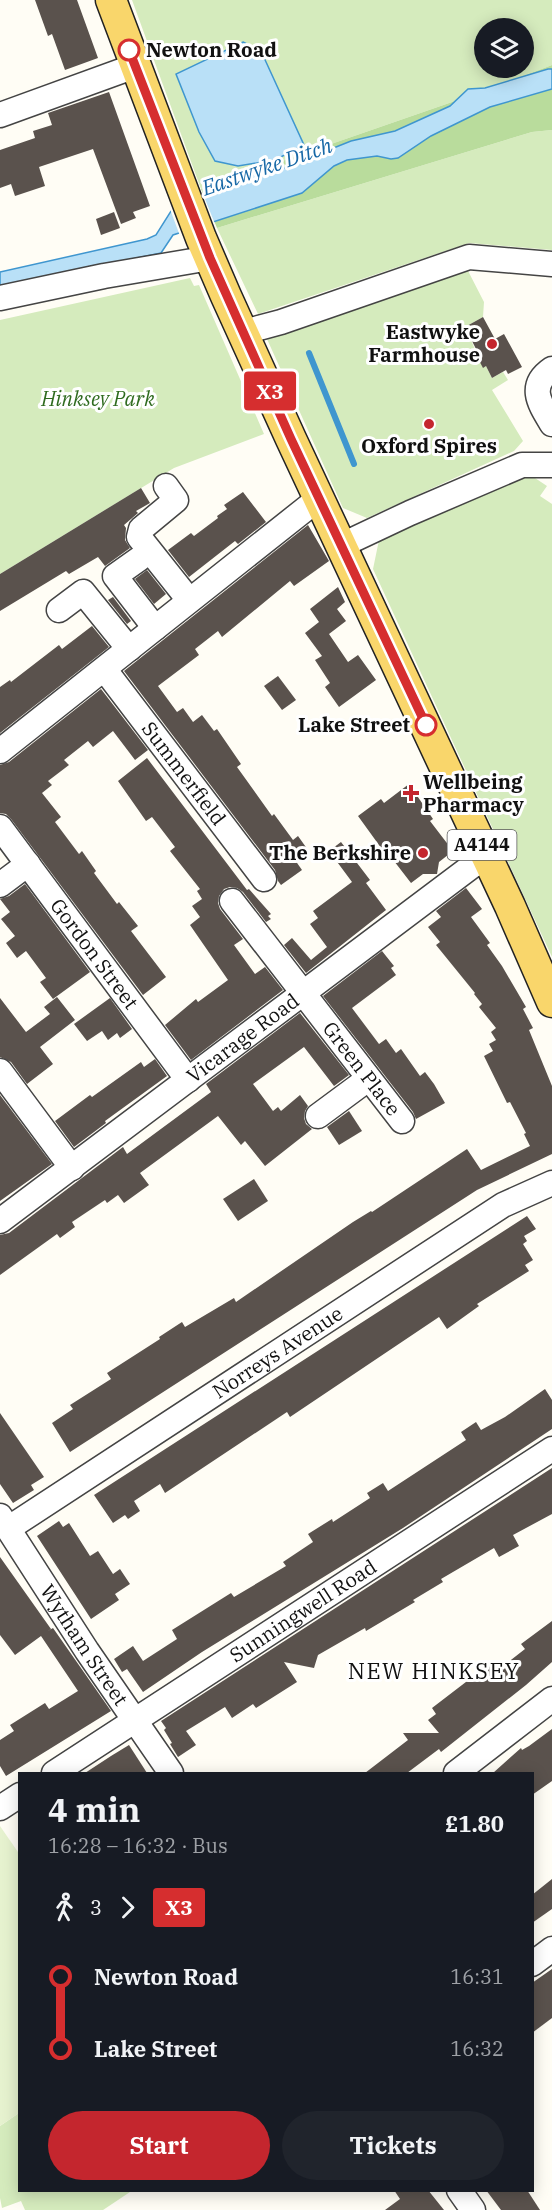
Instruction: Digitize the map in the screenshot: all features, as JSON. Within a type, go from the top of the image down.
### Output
[{"type":"main road","name":"A4144","points":[[111,0],[205,248],[318,499],[487,857],[552,1002]]},
{"type":"street","points":[[0,114],[135,66]]},
{"type":"street","points":[[0,298],[104,276],[205,248]]},
{"type":"street","points":[[244,332],[281,322],[469,257],[552,264]]},
{"type":"street","points":[[552,369],[543,375],[538,387],[538,398],[552,424]]},
{"type":"street","points":[[340,546],[522,465],[537,463],[552,465]]},
{"type":"street","points":[[166,486],[176,500],[141,529],[139,537],[189,600]]},
{"type":"street","points":[[0,751],[318,499]]},
{"type":"street","points":[[139,559],[114,576],[155,627]]},
{"type":"street","points":[[59,610],[81,589],[129,649]]},
{"type":"street","name":"Summerfield","points":[[105,670],[264,879]]},
{"type":"street","name":"Gordon Street","points":[[0,827],[188,1080]]},
{"type":"street","name":"Vicarage Road","points":[[0,1221],[487,857]]},
{"type":"street","points":[[0,885],[28,864]]},
{"type":"street","name":"Green Place","points":[[232,901],[402,1121]]},
{"type":"street","points":[[0,1071],[72,1167]]},
{"type":"street","points":[[318,1116],[368,1079]]},
{"type":"street","name":"Norreys Avenue","points":[[4,1522],[503,1205],[552,1183]]},
{"type":"street","name":"Sunningwell Road","points":[[56,1772],[552,1449]]},
{"type":"street","name":"Wytham Street","points":[[4,1522],[170,1772]]},
{"type":"street","points":[[457,1772],[552,1699]]},
{"type":"street","points":[[0,1808],[18,1797]]},
{"type":"street","points":[[534,1962],[552,1949]]},
{"type":"street","points":[[460,2192],[473,2210]]},
{"type":"green space","points":[[132,0],[552,0],[552,65],[534,72],[534,18],[474,18],[474,78],[518,78],[201,189]]},
{"type":"green space","points":[[552,65],[552,130],[532,132],[217,228],[201,189],[518,78],[534,78],[534,72]]},
{"type":"green space","points":[[552,130],[552,250],[469,243],[258,314],[217,228],[532,132]]},
{"type":"green space","points":[[465,265],[484,302],[483,317],[465,327],[483,367],[486,366],[492,378],[503,372],[508,380],[492,390],[523,441],[514,451],[367,518],[343,508],[267,339]]},
{"type":"green space","name":"Hinksey Park","points":[[190,278],[194,286],[199,285],[264,434],[174,468],[0,574],[0,320]]},
{"type":"green space","points":[[529,474],[547,486],[540,496],[552,504],[552,957],[373,569],[379,540]]},
{"type":"green space","points":[[0,1826],[18,1852],[18,2114],[0,2126]]},
{"type":"green space","points":[[18,2114],[18,2192],[130,2192],[103,2210],[25,2210],[21,2201],[2,2208],[0,2126]]},
{"type":"water","points":[[243,42],[261,51],[304,145],[275,160],[238,166],[215,161],[199,132],[176,74]]},
{"type":"water","points":[[552,69],[552,89],[490,107],[431,136],[398,158],[377,156],[347,160],[334,166],[302,193],[173,235],[161,253],[0,286],[0,272],[147,239],[156,235],[171,211],[266,169],[281,169],[351,141],[395,131],[450,106],[468,89],[485,88],[518,78],[534,78],[534,73]]},
{"type":"pier","points":[[203,194],[215,224],[180,236],[170,209]]},
{"type":"building","points":[[35,0],[77,0],[98,58],[65,70],[52,34],[48,36]]},
{"type":"building","points":[[109,92],[150,206],[133,212],[136,218],[121,224],[93,149],[39,167],[45,186],[15,196],[11,184],[0,188],[0,150],[35,138],[33,131],[52,125],[48,113]]},
{"type":"building","points":[[114,212],[120,228],[101,235],[96,219]]},
{"type":"building","name":"Eastwyke Farmhouse","points":[[483,317],[495,339],[504,334],[522,367],[508,374],[506,370],[492,378],[486,366],[483,368],[465,327]]},
{"type":"building","points":[[141,488],[150,503],[136,511],[138,513],[124,525],[125,540],[130,548],[105,566],[98,557],[69,574],[66,571],[0,611],[0,574]]},
{"type":"building","points":[[243,492],[266,522],[238,544],[235,541],[189,577],[168,550],[191,533],[194,536],[218,518],[217,516],[227,509],[224,505]]},
{"type":"building","points":[[308,525],[329,561],[294,586],[290,581],[222,637],[218,631],[195,649],[199,655],[158,686],[177,712],[183,708],[193,722],[202,715],[214,731],[217,729],[241,764],[237,767],[272,816],[274,814],[293,840],[298,836],[308,850],[295,860],[302,870],[281,885],[275,870],[124,671]]},
{"type":"building","points":[[147,570],[166,594],[154,604],[135,579]]},
{"type":"building","points":[[338,587],[345,602],[337,609],[346,621],[329,634],[348,662],[358,655],[376,680],[339,707],[325,687],[330,683],[315,660],[322,656],[305,633],[319,622],[310,609]]},
{"type":"building","points":[[113,597],[131,621],[127,624],[108,600]]},
{"type":"building","points":[[92,626],[109,647],[0,733],[0,687],[10,680],[11,682],[59,645],[62,649]]},
{"type":"building","points":[[278,676],[296,700],[282,710],[264,686]]},
{"type":"building","points":[[101,689],[148,750],[135,760],[113,731],[93,747],[88,741],[64,760],[69,765],[48,781],[52,785],[42,793],[61,817],[55,822],[79,854],[82,851],[96,871],[94,873],[117,904],[119,902],[138,926],[131,931],[166,977],[143,995],[11,819],[6,814],[0,813],[0,765],[9,762]]},
{"type":"building","points":[[147,758],[247,890],[249,889],[271,914],[268,916],[271,919],[266,922],[243,892],[237,888],[224,889],[219,896],[220,909],[243,939],[234,945],[255,974],[265,967],[283,990],[191,1060],[165,1025],[196,999],[198,1002],[228,980],[190,925],[200,917],[192,906],[202,899],[197,891],[200,889],[170,851],[175,847],[152,817],[146,821],[118,781]]},
{"type":"building","points":[[409,784],[433,819],[430,821],[453,851],[439,862],[437,874],[423,874],[411,883],[394,861],[392,863],[358,816],[381,799],[384,803]]},
{"type":"building","points":[[341,842],[370,880],[366,883],[386,910],[306,973],[284,945],[292,938],[311,960],[327,947],[310,924],[318,918],[313,911],[352,882],[329,851]]},
{"type":"building","points":[[25,884],[90,972],[53,999],[40,982],[46,978],[26,951],[17,958],[6,943],[15,936],[1,919],[10,912],[0,899],[9,896]]},
{"type":"building","points":[[466,888],[482,909],[471,917],[490,943],[487,945],[526,1007],[523,1009],[533,1028],[529,1030],[552,1086],[552,1154],[477,1190],[70,1452],[52,1423],[73,1409],[70,1405],[111,1379],[107,1373],[160,1339],[159,1337],[182,1322],[185,1327],[234,1298],[236,1302],[353,1222],[372,1212],[467,1149],[481,1170],[530,1146],[524,1134],[526,1133],[510,1102],[507,1103],[484,1056],[493,1051],[489,1044],[496,1040],[491,1032],[496,1028],[479,1007],[482,1004],[475,993],[436,945],[440,942],[428,927],[441,917],[436,911]]},
{"type":"building","points":[[382,951],[394,966],[391,968],[396,975],[352,1008],[379,1044],[386,1039],[396,1053],[401,1049],[420,1076],[425,1072],[445,1103],[416,1119],[413,1112],[323,996]]},
{"type":"building","points":[[57,997],[75,1020],[40,1047],[53,1064],[27,1084],[11,1062],[0,1057],[0,998],[26,1032],[50,1014],[44,1007]]},
{"type":"building","points":[[110,998],[132,1029],[120,1038],[117,1033],[108,1040],[102,1031],[87,1041],[74,1024]]},
{"type":"building","points":[[300,1013],[349,1075],[334,1086],[304,1047],[253,1084],[273,1111],[278,1107],[281,1111],[300,1095],[308,1106],[304,1118],[306,1124],[312,1129],[265,1166],[245,1141],[241,1145],[218,1116],[140,1173],[149,1185],[124,1203],[118,1195],[107,1203],[105,1200],[72,1222],[75,1227],[60,1238],[57,1234],[0,1275],[0,1235],[9,1233],[123,1147],[127,1154],[211,1092],[206,1084]]},
{"type":"building","points":[[155,1059],[167,1076],[105,1121],[106,1123],[74,1147],[55,1121],[141,1062],[144,1067]]},
{"type":"building","points":[[0,1095],[52,1164],[0,1201]]},
{"type":"building","points":[[349,1111],[362,1131],[339,1145],[327,1127]]},
{"type":"building","points":[[254,1179],[268,1201],[238,1221],[223,1199]]},
{"type":"building","points":[[527,1216],[536,1229],[524,1236],[527,1241],[523,1244],[533,1260],[525,1265],[529,1271],[477,1304],[479,1306],[447,1329],[439,1317],[290,1417],[287,1412],[165,1493],[160,1484],[134,1501],[140,1511],[128,1519],[125,1515],[113,1523],[94,1495]]},
{"type":"building","points":[[545,1389],[552,1400],[552,1429],[403,1528],[202,1652],[143,1692],[127,1669],[122,1672],[114,1659],[133,1646],[143,1661],[177,1639],[172,1630],[231,1593],[234,1597],[286,1566],[283,1562],[313,1542],[308,1534],[332,1519],[333,1522],[370,1498],[367,1493],[383,1483],[388,1491],[466,1440],[461,1432],[476,1422],[481,1430],[505,1417]]},
{"type":"building","points":[[0,1413],[44,1477],[31,1485],[34,1490],[13,1503],[0,1484]]},
{"type":"building","points":[[552,1468],[552,1514],[513,1535],[519,1546],[499,1557],[494,1548],[441,1579],[443,1582],[413,1600],[415,1602],[366,1631],[365,1628],[318,1655],[314,1668],[284,1662],[297,1682],[256,1708],[253,1704],[232,1718],[225,1707],[186,1731],[196,1745],[178,1757],[161,1721]]},
{"type":"building","points":[[59,1521],[63,1527],[69,1523],[90,1556],[98,1551],[113,1574],[120,1569],[130,1584],[115,1594],[119,1600],[91,1619],[37,1536]]},
{"type":"building","points":[[0,1557],[51,1629],[48,1631],[53,1628],[111,1711],[6,1776],[0,1766],[0,1740],[14,1731],[10,1725],[45,1703],[49,1709],[78,1691],[41,1636],[15,1655],[0,1635]]},
{"type":"building","points":[[552,1621],[552,1662],[526,1685],[441,1752],[439,1749],[408,1772],[366,1772],[408,1740],[403,1733],[439,1733],[428,1720],[436,1714],[432,1708],[492,1662],[498,1670],[525,1649],[521,1644]]},
{"type":"building","points":[[552,1729],[552,1781],[534,1794],[534,1772],[494,1772],[521,1748],[522,1750]]},
{"type":"building","points":[[129,1745],[146,1772],[87,1772]]},
{"type":"building","points":[[552,1879],[552,1909],[534,1922],[534,1893]]},
{"type":"building","points":[[552,1969],[552,2018],[534,2032],[534,1982]]},
{"type":"building","points":[[395,2192],[430,2192],[444,2210],[385,2210],[400,2199]]},
{"type":"building","points":[[488,2192],[528,2192],[540,2210],[501,2210]]},
{"type":"waterway","points":[[309,353],[354,464]]},
{"type":"bus line","name":"X3","points":[[129,50],[201,238],[226,296],[340,546],[426,725]]},
{"type":"place","name":"Newton Road","points":[[129,50]]},
{"type":"place","name":"Eastwyke Farmhouse","points":[[492,344]]},
{"type":"place","name":"Oxford Spires","points":[[429,424]]},
{"type":"place","name":"Lake Street","points":[[426,725]]},
{"type":"place","name":"Wellbeing Pharmacy","points":[[411,793]]},
{"type":"place","name":"The Berkshire","points":[[423,853]]},
{"type":"district","name":"NEW HINKSEY","points":[[434,1671]]},
{"type":"water label","name":"Eastwyke Ditch","points":[[267,167]]}]
